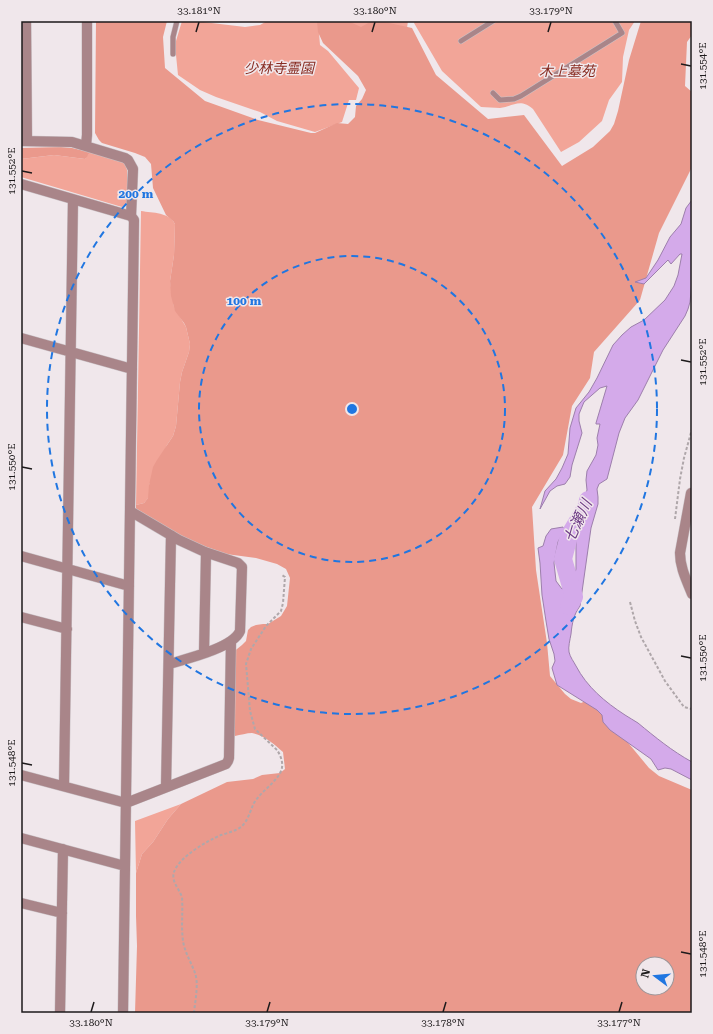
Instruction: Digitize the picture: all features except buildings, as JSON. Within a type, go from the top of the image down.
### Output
[{"type":"street","points":[[26,21],[24,141],[77,142],[125,158],[132,165],[133,169],[131,216],[134,220],[123,1013]]},
{"type":"street","points":[[86,145],[87,21]]},
{"type":"street","points":[[21,184],[131,216]]},
{"type":"street","points":[[64,786],[73,199]]},
{"type":"street","points":[[21,338],[132,369]]},
{"type":"street","points":[[691,493],[680,560],[692,594]]},
{"type":"street","points":[[130,512],[170,536],[206,553],[238,563],[242,567],[240,631],[238,636],[219,648],[168,664]]},
{"type":"street","points":[[166,787],[170,536]]},
{"type":"street","points":[[204,653],[206,553]]},
{"type":"street","points":[[21,556],[129,586]]},
{"type":"street","points":[[21,617],[67,629]]},
{"type":"street","points":[[21,775],[126,803],[226,764],[228,761],[231,641]]},
{"type":"street","points":[[21,838],[125,866]]},
{"type":"street","points":[[60,1013],[63,849]]},
{"type":"street","points":[[21,903],[62,913]]},
{"type":"lane","points":[[173,54],[173,37],[177,21]]},
{"type":"lane","points":[[461,41],[493,21]]},
{"type":"lane","points":[[493,93],[500,100],[514,99],[521,96],[622,33],[615,21]]},
{"type":"path","points":[[194,1013],[197,980],[196,974],[184,946],[182,928],[182,897],[173,878],[173,874],[183,860],[195,850],[208,842],[241,827],[260,794],[282,770],[280,754],[255,729],[250,711],[246,664],[251,649],[266,626],[281,611],[283,603],[284,578],[282,575]]},
{"type":"path","points":[[630,602],[634,621],[641,637],[665,681],[684,707],[692,709]]},
{"type":"green space","name":"少林寺霊園","points":[[182,21],[195,21],[245,27],[260,25],[267,21],[318,21],[320,45],[328,51],[359,88],[356,100],[349,100],[342,122],[315,132],[277,121],[260,112],[200,90],[178,75],[176,41]]},
{"type":"green space","points":[[340,21],[408,21],[407,28],[352,35]]},
{"type":"green space","name":"木上墓苑","points":[[415,21],[635,21],[629,30],[623,57],[622,82],[609,100],[602,121],[579,142],[561,152],[533,109],[528,106],[521,103],[500,108],[481,107],[442,71],[414,23]]},
{"type":"green space","points":[[90,152],[123,162],[126,166],[127,203],[122,207],[21,177],[21,159],[54,155],[85,159]]},
{"type":"green space","points":[[141,211],[165,215],[175,224],[174,255],[170,281],[174,307],[186,327],[190,344],[180,382],[176,426],[173,436],[167,445],[149,485],[149,497],[144,503],[136,505]]},
{"type":"green space","points":[[181,804],[168,819],[153,842],[142,854],[136,873],[135,821]]},
{"type":"shaded area","points":[[96,21],[167,21],[163,37],[165,68],[205,101],[258,120],[311,133],[315,133],[337,123],[348,124],[355,117],[356,106],[362,99],[366,90],[358,76],[323,43],[318,32],[317,21],[348,21],[361,27],[370,22],[380,21],[412,28],[436,75],[488,119],[524,115],[562,166],[593,147],[610,131],[614,124],[629,60],[641,21],[691,21],[692,35],[687,42],[685,86],[692,92],[692,167],[659,233],[640,300],[594,352],[590,378],[572,406],[563,455],[532,507],[536,570],[547,643],[550,676],[571,699],[581,703],[586,701],[596,704],[649,768],[659,776],[692,790],[692,1013],[135,1013],[137,946],[136,873],[142,854],[153,842],[168,819],[181,804],[227,782],[253,779],[262,775],[280,773],[285,769],[283,752],[272,743],[261,736],[252,733],[235,736],[231,729],[232,653],[246,641],[248,630],[251,627],[268,624],[281,616],[287,606],[290,578],[286,569],[277,564],[256,558],[226,554],[201,545],[163,527],[136,509],[136,505],[144,503],[148,498],[153,467],[173,436],[176,426],[180,382],[190,344],[186,327],[175,311],[171,296],[170,281],[174,255],[175,224],[166,215],[153,188],[151,164],[145,157],[102,143],[95,133]]},
{"type":"shaded area","points":[[61,147],[90,152],[85,159],[54,155],[21,159],[21,148]]},
{"type":"water","points":[[692,200],[692,281],[690,302],[685,316],[663,350],[638,400],[625,418],[619,433],[607,479],[599,484],[597,489],[598,504],[591,528],[580,606],[576,612],[572,626],[569,652],[580,674],[597,694],[610,705],[638,723],[657,739],[692,762],[692,780],[671,769],[665,768],[658,770],[651,759],[610,730],[603,722],[602,715],[597,710],[557,685],[552,668],[555,661],[549,639],[542,595],[538,548],[543,546],[546,536],[551,529],[563,527],[565,532],[558,542],[554,563],[556,581],[562,589],[572,584],[576,569],[576,532],[579,513],[587,490],[587,471],[596,455],[600,424],[596,423],[607,386],[600,388],[584,402],[579,414],[582,433],[572,465],[570,477],[565,484],[557,486],[550,491],[540,509],[545,491],[556,479],[568,454],[570,428],[576,408],[589,392],[613,345],[631,327],[644,320],[665,300],[674,286],[678,275],[682,254],[680,254],[671,264],[668,260],[644,284],[635,282],[646,278],[658,260],[670,237],[681,224],[686,208]]},
{"type":"waterway","name":"七瀬川","points":[[569,606],[574,597],[563,559],[569,536],[587,506],[588,500]]}]
